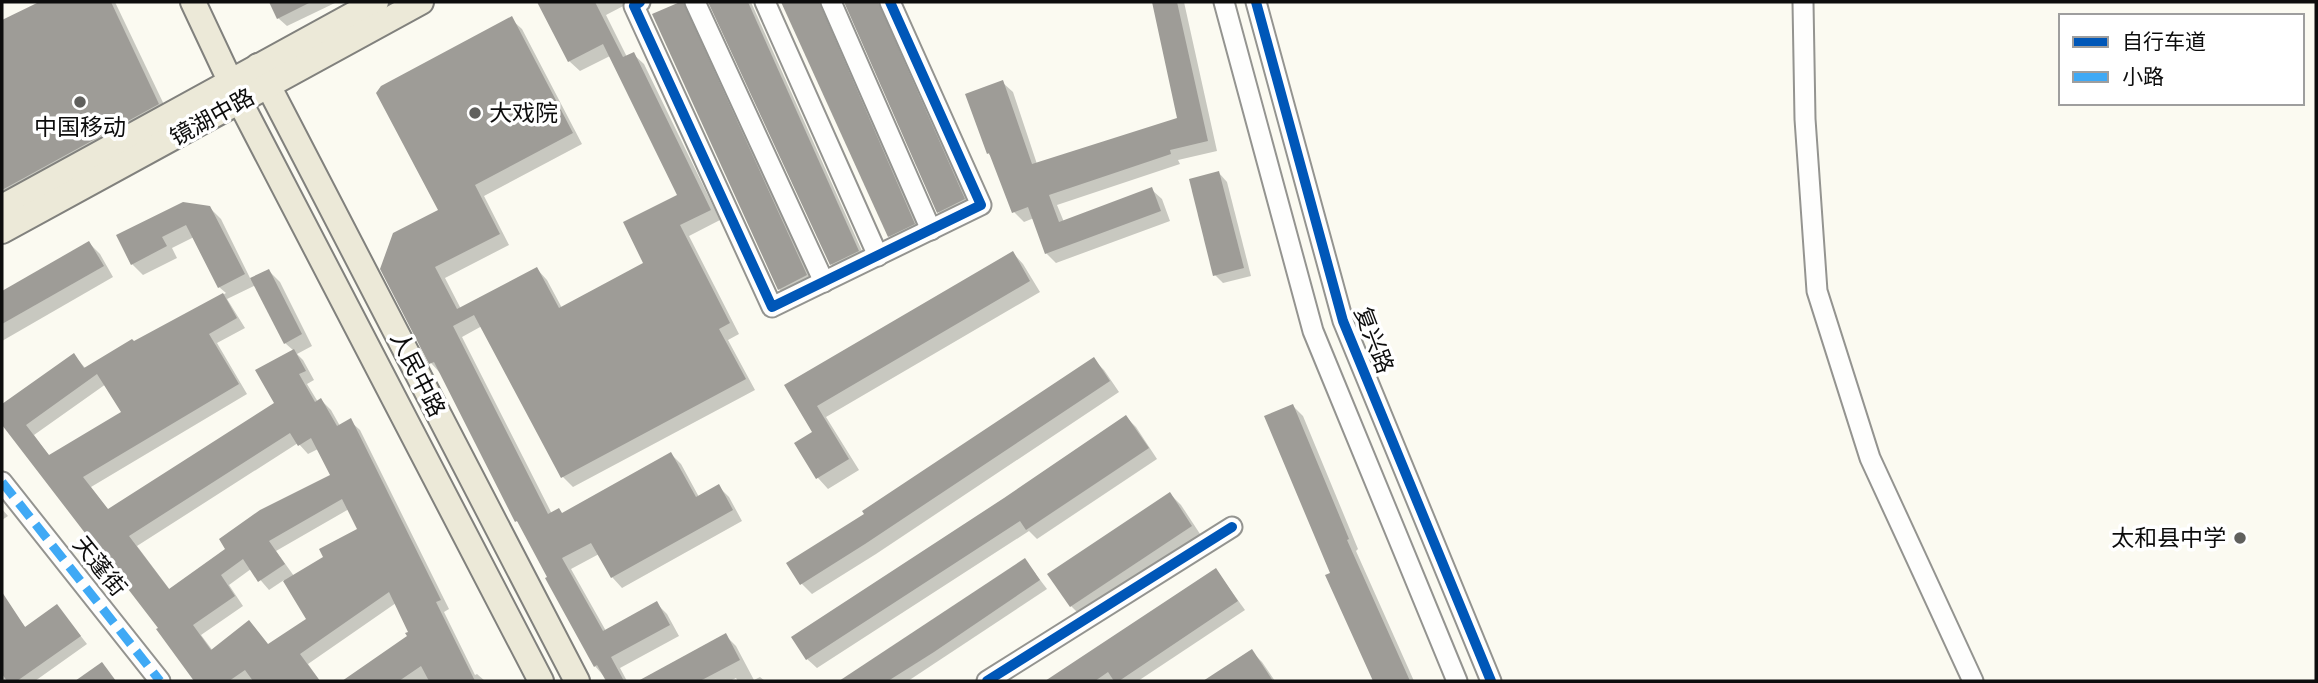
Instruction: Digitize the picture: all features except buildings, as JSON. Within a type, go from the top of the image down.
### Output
[{"type":"main road","name":"人民中路","points":[[193,2],[235,91],[541,681]]},
{"type":"main road","name":"镜湖中路","points":[[263,76],[376,2]]},
{"type":"main road","name":"镜湖中路","points":[[2,207],[263,76],[421,2]]},
{"type":"main road","name":"人民中路","points":[[263,76],[577,681]]},
{"type":"main road","name":"镜湖中路","points":[[2,231],[235,91]]},
{"type":"street","points":[[640,2],[634,6],[772,307],[981,205],[890,2]]},
{"type":"street","points":[[695,2],[824,282]]},
{"type":"street","points":[[765,2],[878,256]]},
{"type":"street","points":[[831,2],[931,230]]},
{"type":"street","points":[[1224,2],[1313,331],[1457,681]]},
{"type":"street","name":"复兴路","points":[[1256,2],[1343,321],[1491,681]]},
{"type":"street","points":[[1803,2],[1805,118],[1816,291],[1870,458],[1973,681]]},
{"type":"street","name":"天蓬街","points":[[2,482],[160,681]]},
{"type":"street","points":[[987,681],[1232,527]]},
{"type":"marked path","points":[[2,482],[160,681]]},
{"type":"cycle path","points":[[640,2],[634,6],[772,307],[981,205],[890,2]]},
{"type":"cycle path","points":[[1256,2],[1343,321],[1491,681]]},
{"type":"cycle path","points":[[987,681],[1232,527]]},
{"type":"place","name":"中国移动","points":[[80,102]]},
{"type":"place","name":"大戏院","points":[[475,113]]},
{"type":"place","name":"太和县中学","points":[[2240,538]]}]
